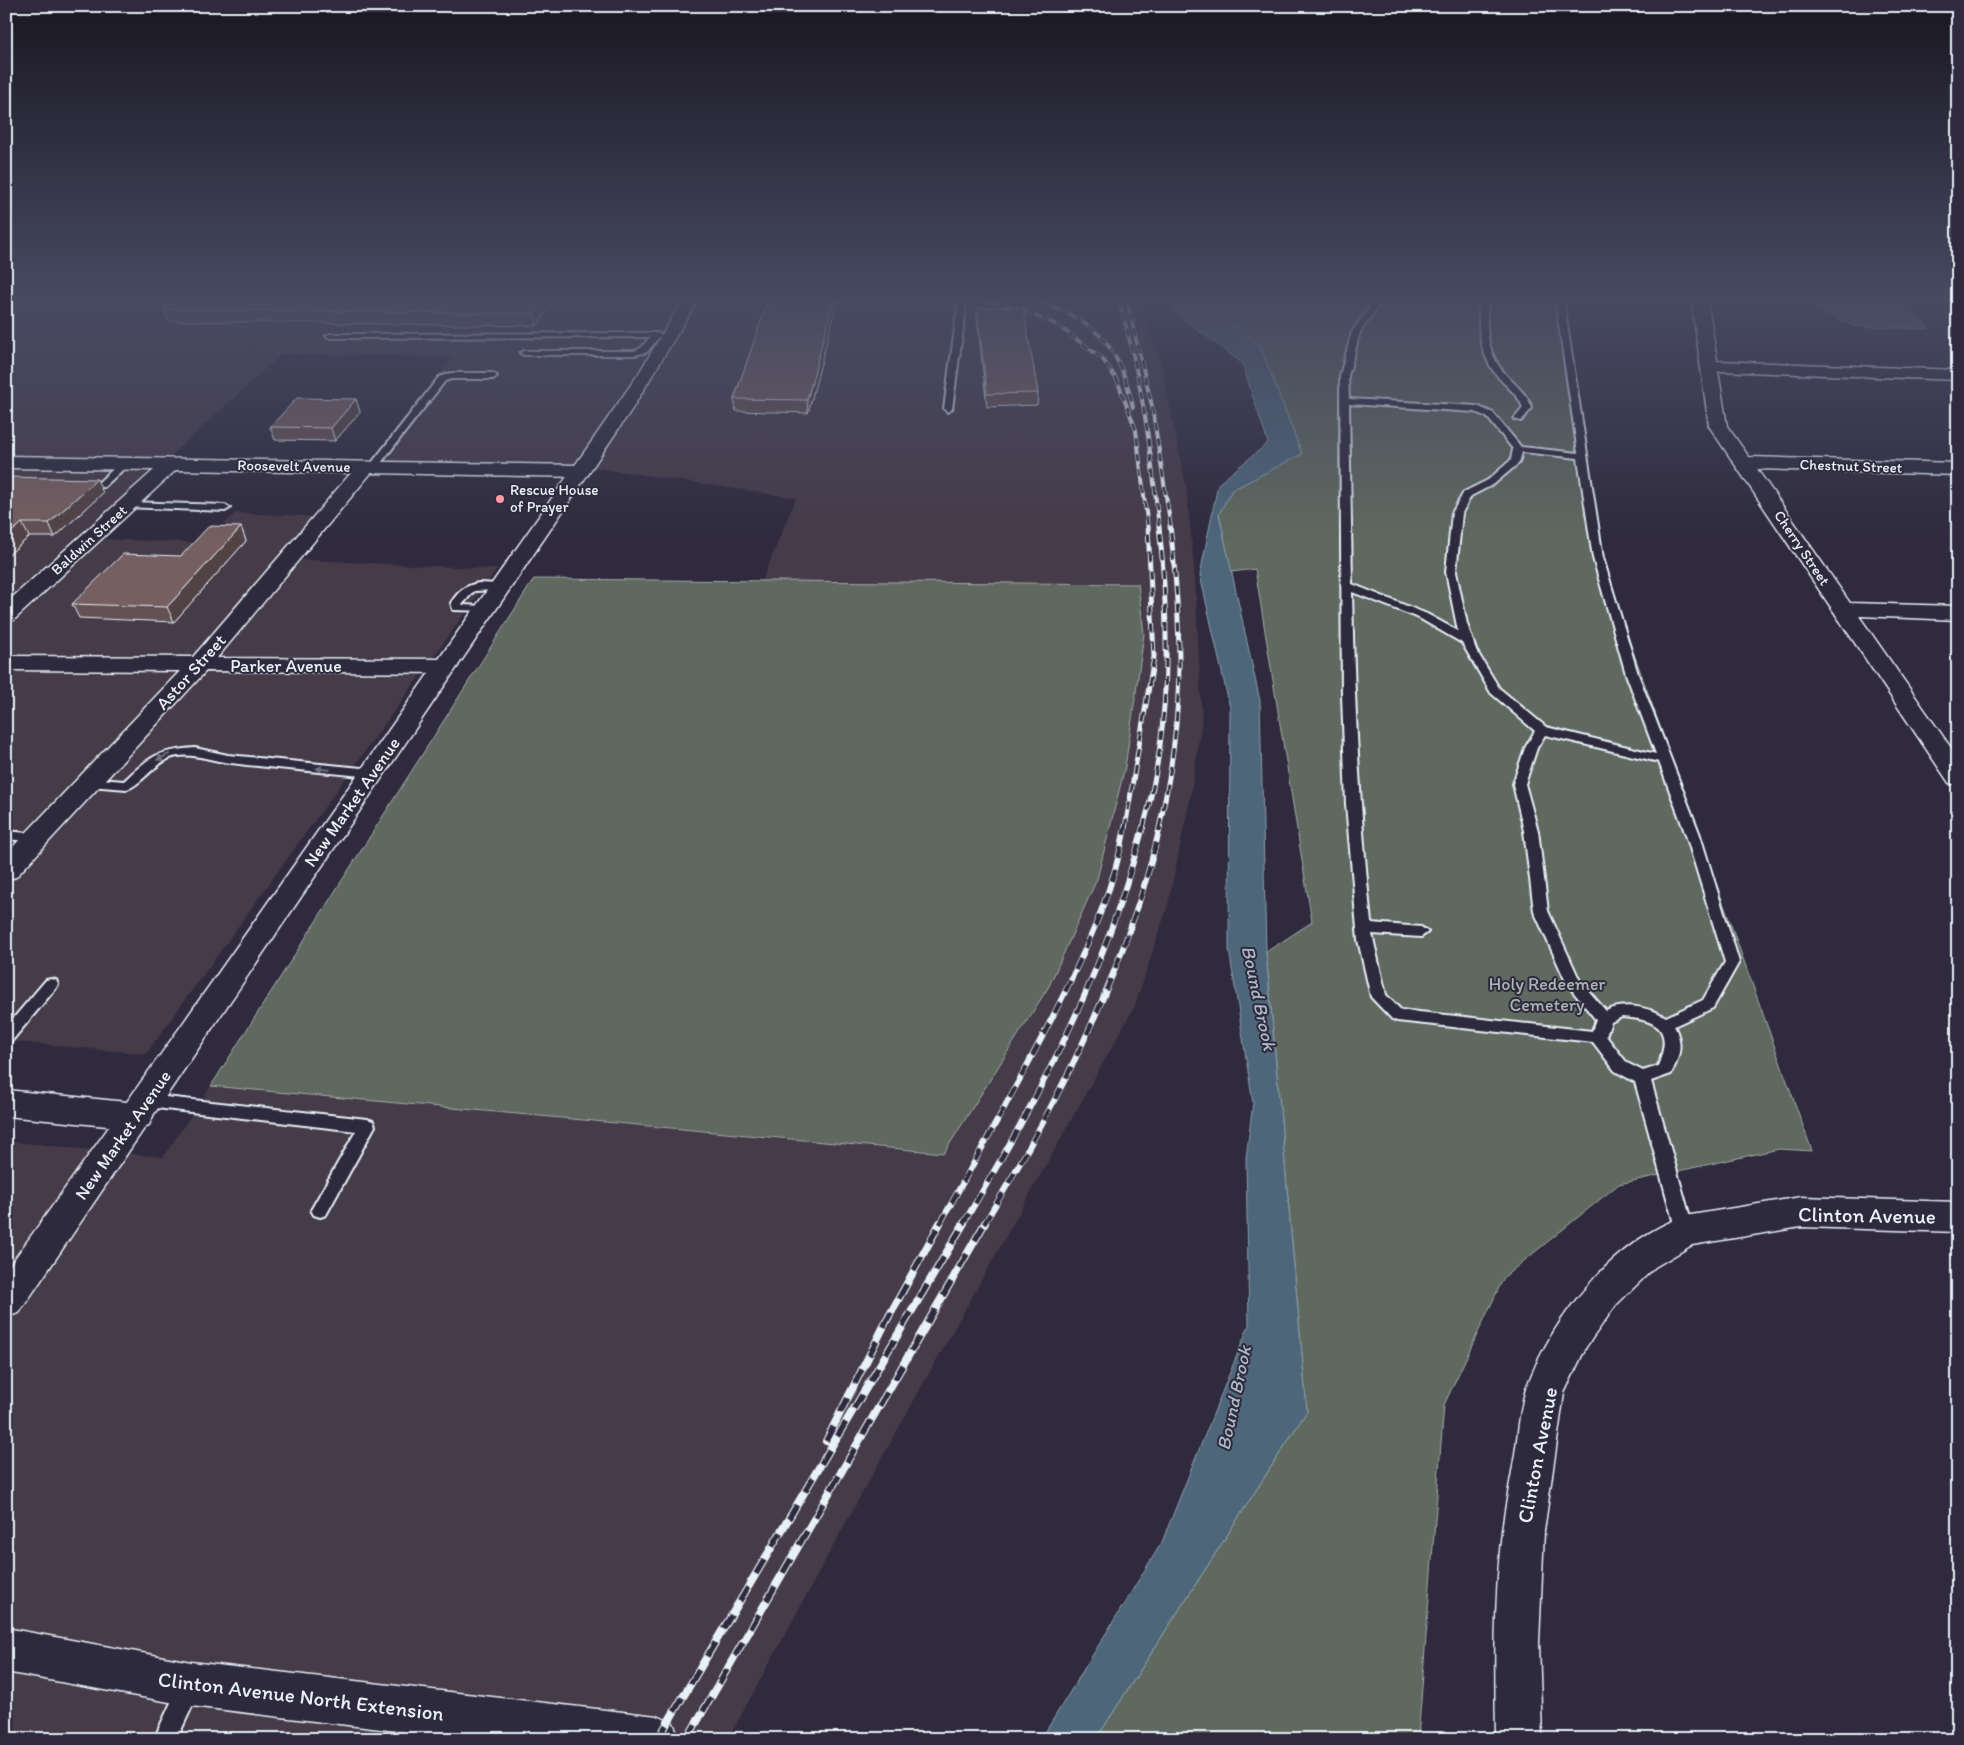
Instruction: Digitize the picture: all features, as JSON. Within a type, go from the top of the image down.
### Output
[{"type":"street","name":"New Market Avenue","points":[[6,1301],[142,1108],[499,587],[632,399],[642,379]]},
{"type":"street","name":"Cherry Street","points":[[1710,379],[1718,426],[1958,777]]},
{"type":"street","name":"Chestnut Street","points":[[1744,462],[1958,469]]},
{"type":"street","name":"Roosevelt Avenue","points":[[7,463],[370,466],[581,471]]},
{"type":"street","name":"Baldwin Street","points":[[6,615],[172,464]]},
{"type":"street","name":"Astor Street","points":[[6,871],[198,666],[370,466]]},
{"type":"street","points":[[1843,609],[1958,613]]},
{"type":"street","name":"Parker Avenue","points":[[6,663],[198,666],[446,666]]},
{"type":"street","points":[[6,1103],[142,1108]]},
{"type":"street","name":"Clinton Avenue","points":[[1519,1739],[1517,1642],[1523,1531],[1545,1391],[1573,1335],[1603,1294],[1642,1256],[1685,1231],[1801,1212],[1958,1217]]},
{"type":"street","name":"Clinton Avenue North Extension","points":[[6,1650],[191,1684],[657,1739]]},
{"type":"lane","points":[[370,466],[442,379]]},
{"type":"lane","points":[[948,409],[952,379]]},
{"type":"lane","points":[[1344,379],[1348,695],[1353,804],[1364,928],[1380,997],[1397,1015],[1598,1037],[1621,1067],[1642,1078],[1685,1231]]},
{"type":"lane","points":[[1506,379],[1526,398],[1528,408],[1518,419],[1510,439]]},
{"type":"lane","points":[[1571,379],[1598,558],[1632,674],[1693,835],[1732,962],[1708,1004],[1666,1024]]},
{"type":"lane","points":[[1344,401],[1477,409],[1490,415],[1518,419]]},
{"type":"lane","points":[[1490,415],[1518,449],[1583,456]]},
{"type":"lane","points":[[1518,449],[1516,461],[1491,482],[1467,494],[1457,513],[1451,572],[1461,624],[1467,641],[1495,690],[1542,730],[1665,760]]},
{"type":"lane","points":[[73,484],[101,485],[124,464]]},
{"type":"lane","points":[[127,505],[226,508]]},
{"type":"lane","points":[[1346,586],[1423,616],[1467,641]]},
{"type":"lane","points":[[1542,730],[1531,748],[1519,784],[1531,831],[1541,911],[1574,984],[1604,1019]]},
{"type":"lane","points":[[89,782],[128,785],[146,767],[168,754],[195,752],[228,759],[372,773]]},
{"type":"lane","points":[[6,835],[38,838]]},
{"type":"lane","points":[[1364,928],[1421,932]]},
{"type":"lane","points":[[6,1038],[51,984]]},
{"type":"lane","points":[[1598,1037],[1604,1019],[1620,1011],[1648,1014],[1666,1024],[1673,1044],[1665,1070],[1642,1078]]},
{"type":"lane","points":[[142,1108],[367,1126],[320,1210]]},
{"type":"lane","points":[[165,1739],[191,1684]]},
{"type":"shaded area","points":[[6,379],[254,379],[81,538],[206,543],[235,513],[325,517],[289,559],[497,569],[146,1054],[6,1041]]},
{"type":"shaded area","points":[[435,379],[1165,379],[1186,486],[1195,576],[1202,720],[1191,794],[1168,905],[1135,1006],[860,1497],[728,1739],[6,1739],[6,1141],[163,1157],[211,1086],[943,1153],[1097,879],[1125,767],[1136,692],[1144,634],[1138,584],[761,582],[796,498],[577,465],[373,462]]},
{"type":"green space","name":"Holy Redeemer Cemetery","points":[[1273,379],[1572,379],[1600,559],[1812,1151],[1779,1149],[1619,1184],[1504,1277],[1444,1405],[1418,1739],[1096,1739],[1307,1411],[1266,952],[1312,922],[1255,569],[1231,572],[1219,514],[1232,490],[1302,454]]},
{"type":"green space","points":[[534,579],[1138,584],[1144,634],[1136,692],[1125,767],[1097,879],[1049,986],[944,1153],[211,1086]]},
{"type":"water","name":"Bound Brook","points":[[1247,379],[1273,379],[1302,454],[1232,490],[1219,514],[1260,701],[1266,952],[1307,1411],[1096,1739],[1041,1739],[1162,1542],[1249,1325],[1246,1158],[1253,1103],[1229,949],[1230,708],[1200,575],[1218,484],[1268,443]]},
{"type":"building","points":[[741,379],[812,379],[807,400],[734,399]]},
{"type":"building","points":[[985,379],[1036,379],[1038,393],[987,394]]},
{"type":"building","points":[[297,398],[356,399],[331,428],[270,427]]},
{"type":"building","points":[[6,477],[97,479],[49,523],[22,523],[6,537]]},
{"type":"building","points":[[209,526],[241,527],[167,607],[72,604],[123,554],[181,556]]},
{"type":"railway","points":[[1117,379],[1136,430],[1148,528]]},
{"type":"railway","points":[[1125,379],[1133,407]]},
{"type":"railway","points":[[1138,379],[1159,528]]},
{"type":"railway","points":[[1146,379],[1152,406],[1171,528]]},
{"type":"railway","points":[[1125,828],[1154,657],[1148,526]]},
{"type":"railway","points":[[1143,828],[1159,754],[1166,678],[1165,602],[1159,526]]},
{"type":"railway","points":[[1159,828],[1173,751],[1179,678],[1177,604],[1170,526]]},
{"type":"railway","points":[[940,1224],[1036,1049],[1075,970],[1109,890],[1121,849],[1125,827]]},
{"type":"railway","points":[[963,1224],[1034,1099],[1082,1001],[1116,916],[1143,827]]},
{"type":"railway","points":[[984,1224],[1038,1130],[1088,1032],[1110,982],[1129,931],[1160,827]]},
{"type":"railway","points":[[826,1441],[887,1320],[940,1223]]},
{"type":"railway","points":[[658,1739],[964,1223]]},
{"type":"railway","points":[[687,1739],[985,1223]]},
{"type":"place","name":"Rescue House of Prayer","points":[[500,499]]}]
